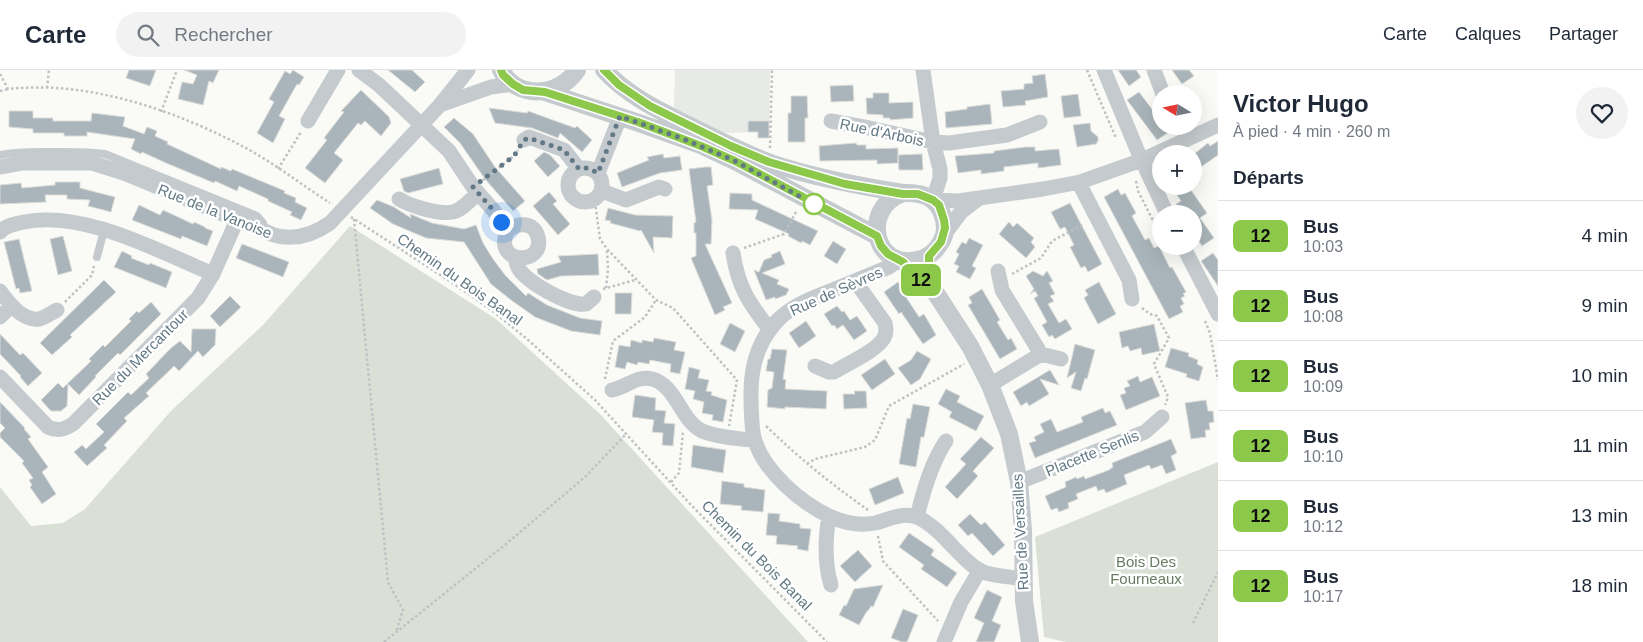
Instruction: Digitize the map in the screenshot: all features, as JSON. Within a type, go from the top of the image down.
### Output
[{"type":"street","points":[[308,121],[338,70]]},
{"type":"street","points":[[359,70],[379,85],[449,151],[476,190],[494,211],[507,232]]},
{"type":"street","name":"Rue de la Vanoise","points":[[0,167],[39,163],[100,165],[124,173],[266,232],[281,237],[295,238],[308,235],[348,215],[468,70]]},
{"type":"street","points":[[501,70],[503,75],[523,90],[545,92],[620,116],[709,149],[877,236]]},
{"type":"street","points":[[545,92],[565,83],[576,70]]},
{"type":"street","points":[[604,70],[619,85],[650,106],[731,146],[769,162],[845,184],[903,194],[918,194],[933,200],[947,202],[1080,182],[1136,162],[1181,135]]},
{"type":"street","name":"Rue d'Arbois","points":[[923,70],[933,142],[940,169],[940,178],[933,200]]},
{"type":"street","points":[[1104,70],[1136,162],[1162,205]]},
{"type":"street","points":[[1154,70],[1160,85]]},
{"type":"street","name":"Rue de la Vanoise","points":[[440,105],[491,87],[513,84]]},
{"type":"street","points":[[598,173],[620,116]]},
{"type":"street","name":"Rue d'Arbois","points":[[831,121],[933,142],[949,143],[1007,136],[1040,122]]},
{"type":"street","points":[[1202,128],[1218,125]]},
{"type":"street","points":[[524,140],[529,138],[564,150],[579,169]]},
{"type":"street","points":[[587,168],[598,173],[602,182],[598,196],[589,203],[578,201],[570,193],[568,182],[574,172],[587,168]]},
{"type":"street","points":[[1080,182],[1129,280],[1132,299]]},
{"type":"street","points":[[598,196],[626,200],[659,187],[665,189]]},
{"type":"street","points":[[399,199],[406,204],[452,213],[476,190]]},
{"type":"street","points":[[903,194],[890,200],[883,207],[877,221],[877,236],[884,250],[901,261],[915,261],[929,256],[937,249],[944,235],[961,212],[979,198]]},
{"type":"street","points":[[933,200],[939,205],[942,213],[945,228],[944,235]]},
{"type":"street","points":[[0,232],[9,225],[28,221],[53,220],[77,222],[116,233],[213,274]]},
{"type":"street","name":"Rue du Mercantour","points":[[0,377],[48,427],[53,430],[59,430],[73,424],[198,298],[213,274],[237,220]]},
{"type":"street","points":[[520,224],[529,226],[537,233],[539,243],[535,252],[526,258],[516,258],[508,252],[506,247],[505,237],[507,232],[520,224]]},
{"type":"street","points":[[733,253],[736,274],[749,304],[770,330]]},
{"type":"street","points":[[1179,255],[1211,315]]},
{"type":"street","name":"Rue de Versailles","points":[[929,256],[935,292]]},
{"type":"street","points":[[516,258],[516,264],[520,270],[539,287],[579,304],[586,304],[600,292]]},
{"type":"street","name":"Rue de Versailles","points":[[901,261],[935,292],[977,358],[990,385],[1009,434],[1020,482],[1024,601],[1030,642]]},
{"type":"street","name":"Rue de Sèvres","points":[[901,261],[794,307],[777,320],[759,348],[753,365],[751,402],[755,440],[766,462],[781,481],[801,498],[829,516],[850,523],[866,524],[905,515],[917,518],[936,528],[980,570],[986,573],[1023,579]]},
{"type":"street","points":[[998,276],[1002,290],[1041,354],[1061,359]]},
{"type":"street","points":[[815,366],[829,372],[834,372],[873,348],[884,338],[886,329],[884,323],[855,281]]},
{"type":"street","points":[[0,291],[12,306],[26,317],[41,319],[57,310]]},
{"type":"street","points":[[0,317],[12,306]]},
{"type":"street","points":[[990,385],[1041,354]]},
{"type":"street","points":[[609,385],[619,388],[637,379],[652,379],[667,388],[693,424],[701,430],[755,440]]},
{"type":"street","name":"Placette Senlis","points":[[1020,482],[1145,432],[1162,417]]},
{"type":"street","points":[[917,518],[928,480],[940,450],[946,441]]},
{"type":"street","points":[[829,516],[825,551],[827,573],[831,585]]},
{"type":"street","points":[[944,642],[960,602],[980,570]]},
{"type":"lane","points":[[0,155],[20,152],[90,152],[105,154],[258,216],[266,232]]},
{"type":"lane","points":[[96,257],[104,230]]},
{"type":"path","points":[[47,88],[49,70]]},
{"type":"path","points":[[161,112],[177,70]]},
{"type":"path","points":[[769,162],[772,70]]},
{"type":"path","points":[[0,74],[8,89]]},
{"type":"path","name":"Chemin du Bois Banal","points":[[0,91],[47,88],[101,93],[161,112],[233,142],[278,169],[448,280],[490,309],[527,339],[595,400],[671,482],[827,642]]},
{"type":"path","points":[[278,169],[308,121]]},
{"type":"path","points":[[476,190],[514,156],[524,140]]},
{"type":"path","points":[[598,196],[600,239],[606,249],[656,300],[673,308],[737,380],[727,436]]},
{"type":"path","points":[[733,253],[784,234],[804,198]]},
{"type":"path","points":[[348,215],[388,582],[403,610],[396,632]]},
{"type":"path","points":[[998,276],[1041,258],[1052,242],[1097,217]]},
{"type":"path","points":[[600,292],[608,268],[606,249]]},
{"type":"path","points":[[57,310],[92,275],[96,257]]},
{"type":"path","points":[[600,292],[636,280]]},
{"type":"path","points":[[1132,299],[1150,314],[1157,316],[1170,338],[1154,364],[1168,397],[1162,417]]},
{"type":"path","points":[[609,385],[613,341],[645,317],[656,300]]},
{"type":"path","points":[[1211,315],[1210,334],[1218,380]]},
{"type":"path","points":[[807,464],[815,458],[865,447],[875,440],[889,406],[977,358]]},
{"type":"path","points":[[671,482],[679,472],[685,413]]},
{"type":"path","points":[[384,642],[585,478],[626,434]]},
{"type":"path","points":[[1193,623],[1218,572]]},
{"type":"shaded area","points":[[675,70],[770,70],[769,138],[758,138],[757,132],[720,133],[674,108]]},
{"type":"green space","points":[[350,226],[496,319],[600,414],[808,642],[0,642],[0,487],[31,526],[63,523],[85,509],[171,411],[263,325]]},
{"type":"green space","name":"Bois Des Fourneaux","points":[[1218,462],[1218,642],[1066,642],[1044,637],[1035,537]]},
{"type":"building","points":[[129,70],[156,70],[150,86],[126,78]]},
{"type":"building","points":[[184,70],[219,70],[213,83],[209,81],[203,105],[178,99],[182,82],[193,84],[197,75]]},
{"type":"building","points":[[293,70],[304,77],[299,85],[297,84],[279,116],[285,119],[273,143],[257,133],[274,102],[269,99],[285,71],[290,74]]},
{"type":"building","points":[[388,70],[412,70],[425,82],[415,92]]},
{"type":"building","points":[[1118,70],[1136,70],[1141,77],[1129,86]]},
{"type":"building","points":[[1172,70],[1189,70],[1194,76],[1182,84]]},
{"type":"building","points":[[1045,74],[1048,97],[1025,101],[1026,105],[1003,107],[1001,91],[1024,89],[1024,84],[1033,83],[1032,76]]},
{"type":"building","points":[[853,85],[854,101],[831,102],[830,86]]},
{"type":"building","points":[[361,90],[389,117],[391,123],[381,136],[365,121],[361,125],[358,123],[334,153],[343,160],[325,183],[305,168],[327,140],[324,138],[344,112],[341,111]]},
{"type":"building","points":[[1139,92],[1152,109],[1152,133],[1127,100]]},
{"type":"building","points":[[873,93],[889,93],[889,103],[913,102],[913,118],[890,120],[890,118],[883,118],[883,115],[867,114],[866,98],[873,98]]},
{"type":"building","points":[[1078,94],[1081,116],[1064,118],[1061,96]]},
{"type":"building","points":[[791,96],[807,96],[808,118],[805,118],[805,142],[788,142],[788,113],[791,113]]},
{"type":"building","points":[[990,104],[992,124],[946,128],[945,112]]},
{"type":"building","points":[[489,108],[527,113],[528,111],[575,128],[577,126],[592,140],[582,152],[560,133],[558,138],[532,128],[495,123]]},
{"type":"building","points":[[9,111],[33,111],[33,118],[53,118],[53,121],[91,121],[92,113],[125,117],[123,126],[144,134],[147,127],[157,131],[155,136],[168,142],[167,144],[221,169],[221,167],[231,171],[232,169],[285,191],[284,193],[296,198],[295,202],[307,208],[301,220],[290,215],[292,212],[239,186],[237,191],[142,152],[141,154],[131,149],[135,139],[87,132],[87,136],[64,136],[64,133],[33,133],[33,129],[9,127]]},
{"type":"building","points":[[454,118],[473,134],[495,167],[525,201],[513,211],[485,179],[460,143],[444,127]]},
{"type":"building","points":[[748,121],[769,121],[769,138],[758,138],[758,132],[748,132]]},
{"type":"building","points":[[1090,123],[1091,131],[1098,137],[1098,141],[1096,144],[1077,147],[1073,125]]},
{"type":"building","points":[[1153,135],[1164,135],[1157,140]]},
{"type":"building","points":[[1218,141],[1218,155],[1202,166],[1202,148],[1208,143],[1210,146]]},
{"type":"building","points":[[856,143],[857,145],[866,145],[866,149],[898,148],[898,163],[877,164],[877,160],[820,161],[819,146]]},
{"type":"building","points":[[1035,147],[1035,151],[1059,149],[1061,165],[1038,168],[1038,163],[1004,167],[1004,171],[981,174],[981,170],[958,173],[955,156],[994,153],[994,151]]},
{"type":"building","points":[[544,152],[550,155],[560,166],[548,177],[534,161]]},
{"type":"building","points":[[663,154],[664,158],[680,156],[682,170],[660,173],[622,187],[617,173],[649,160],[647,157]]},
{"type":"building","points":[[922,154],[923,170],[899,170],[898,155]]},
{"type":"building","points":[[711,167],[713,185],[707,186],[712,220],[711,244],[705,244],[732,303],[723,307],[725,310],[715,315],[691,258],[696,256],[694,223],[696,222],[689,169]]},
{"type":"building","points":[[439,168],[443,184],[408,193],[404,191],[400,179]]},
{"type":"building","points":[[55,182],[80,182],[80,188],[115,197],[111,212],[88,206],[90,200],[67,199],[67,195],[45,195],[46,202],[0,204],[0,185],[21,183],[22,188],[55,185]]},
{"type":"building","points":[[1118,189],[1121,195],[1125,193],[1136,213],[1132,216],[1145,240],[1149,238],[1152,244],[1152,255],[1164,255],[1186,292],[1183,294],[1185,296],[1181,298],[1184,304],[1180,306],[1183,312],[1169,319],[1104,197]]},
{"type":"building","points":[[549,192],[557,201],[553,204],[570,224],[558,235],[533,206]]},
{"type":"building","points":[[730,193],[752,194],[752,200],[818,231],[810,245],[802,241],[801,243],[788,236],[789,234],[755,219],[758,210],[729,209]]},
{"type":"building","points":[[1177,195],[1194,195],[1201,205],[1177,205],[1181,201]]},
{"type":"building","points":[[377,200],[394,207],[411,218],[410,214],[432,223],[464,229],[476,225],[483,243],[493,259],[505,275],[526,296],[528,293],[547,305],[580,318],[602,321],[600,335],[571,331],[535,317],[491,284],[464,242],[426,238],[393,224],[370,208]]},
{"type":"building","points":[[1070,203],[1102,264],[1088,272],[1085,266],[1081,268],[1070,247],[1074,245],[1065,227],[1060,229],[1051,212]]},
{"type":"building","points":[[139,205],[160,215],[163,210],[213,231],[207,246],[182,236],[181,239],[132,220]]},
{"type":"building","points":[[1202,206],[1207,213],[1202,217]]},
{"type":"building","points":[[608,208],[635,215],[673,216],[672,238],[653,237],[654,253],[641,230],[610,223],[611,221],[605,220]]},
{"type":"building","points":[[1202,221],[1214,238],[1202,246]]},
{"type":"building","points":[[1009,222],[1013,227],[1017,223],[1034,238],[1031,242],[1035,247],[1026,258],[999,234]]},
{"type":"building","points":[[63,236],[72,271],[58,275],[50,239]]},
{"type":"building","points":[[969,238],[983,245],[972,266],[976,268],[970,279],[956,272],[959,266],[954,264],[959,254],[956,252],[962,242],[966,244]]},
{"type":"building","points":[[19,239],[32,291],[20,293],[19,288],[16,289],[4,242]]},
{"type":"building","points":[[833,241],[846,249],[837,264],[824,256]]},
{"type":"building","points":[[242,244],[289,262],[283,277],[236,258]]},
{"type":"building","points":[[122,251],[132,256],[131,258],[172,272],[166,288],[114,267]]},
{"type":"building","points":[[780,251],[785,264],[762,273],[779,280],[777,284],[789,289],[786,295],[766,300],[754,270],[759,272],[764,260]]},
{"type":"building","points":[[1213,253],[1218,260],[1218,286],[1201,261]]},
{"type":"building","points":[[598,254],[599,275],[561,276],[547,280],[538,274],[537,269],[561,262],[558,256]]},
{"type":"building","points":[[1033,271],[1043,276],[1047,271],[1053,281],[1049,283],[1055,294],[1050,296],[1054,301],[1048,304],[1059,323],[1066,319],[1072,329],[1055,339],[1052,335],[1049,337],[1042,325],[1047,322],[1034,298],[1038,296],[1035,291],[1030,294],[1034,289],[1026,276]]},
{"type":"building","points":[[104,280],[116,292],[70,335],[72,337],[52,355],[40,343]]},
{"type":"building","points":[[898,282],[919,317],[924,314],[936,335],[923,344],[901,312],[899,314],[884,292]]},
{"type":"building","points":[[1099,282],[1116,314],[1098,324],[1084,298],[1088,295],[1085,290]]},
{"type":"building","points":[[982,289],[1000,320],[997,322],[1008,340],[1011,338],[1017,349],[1000,359],[968,305],[972,303],[969,297]]},
{"type":"building","points":[[615,293],[632,293],[631,314],[615,314]]},
{"type":"building","points":[[230,296],[241,307],[220,327],[210,316]]},
{"type":"building","points":[[151,302],[161,314],[120,355],[118,353],[79,395],[68,384],[67,406],[61,411],[51,411],[41,400],[58,383],[63,388],[91,361],[89,359],[103,345],[105,347],[131,321],[129,319],[137,311],[139,313]]},
{"type":"building","points":[[837,306],[842,312],[844,311],[850,320],[857,316],[867,331],[854,340],[843,325],[837,329],[834,325],[832,326],[824,314]]},
{"type":"building","points":[[806,321],[816,336],[799,348],[789,333]]},
{"type":"building","points":[[730,323],[745,331],[735,352],[720,344]]},
{"type":"building","points":[[1154,324],[1160,351],[1142,355],[1141,348],[1130,351],[1128,346],[1122,348],[1119,332]]},
{"type":"building","points":[[192,329],[216,329],[215,345],[203,357],[198,351],[179,371],[174,366],[146,393],[149,396],[124,418],[127,421],[104,445],[107,448],[87,466],[74,452],[82,445],[86,449],[104,432],[96,424],[128,392],[131,395],[149,378],[146,374],[171,348],[180,341],[191,352]]},
{"type":"building","points":[[0,334],[20,355],[23,353],[42,373],[28,386],[0,354]]},
{"type":"building","points":[[654,338],[676,342],[674,350],[685,352],[680,374],[670,372],[671,364],[650,360],[649,364],[638,362],[637,365],[627,362],[625,369],[615,367],[619,345],[630,347],[631,340],[642,343],[642,340],[653,342]]},
{"type":"building","points":[[1075,344],[1095,350],[1087,379],[1085,378],[1081,391],[1071,388],[1076,372],[1067,378]]},
{"type":"building","points":[[1171,348],[1189,353],[1188,356],[1198,360],[1197,364],[1203,367],[1199,381],[1186,377],[1187,374],[1165,367]]},
{"type":"building","points":[[772,349],[787,350],[783,379],[786,380],[785,389],[827,391],[826,409],[767,407],[768,390],[772,388],[774,372],[766,371]]},
{"type":"building","points":[[917,351],[931,359],[920,379],[911,385],[898,368],[911,360]]},
{"type":"building","points":[[885,359],[895,374],[872,390],[861,375]]},
{"type":"building","points":[[689,367],[700,370],[698,378],[709,380],[706,391],[712,392],[711,395],[727,400],[723,422],[712,420],[713,415],[702,413],[704,402],[693,399],[695,391],[685,389]]},
{"type":"building","points":[[1050,370],[1059,385],[1040,379],[1049,394],[1029,406],[1027,402],[1021,406],[1013,392]]},
{"type":"building","points":[[1138,376],[1140,382],[1152,377],[1160,396],[1126,410],[1120,395],[1126,393],[1124,388],[1130,386],[1127,381]]},
{"type":"building","points":[[946,389],[960,396],[957,402],[984,416],[976,431],[949,417],[952,412],[938,404]]},
{"type":"building","points":[[854,391],[866,391],[867,408],[844,409],[843,394],[855,394]]},
{"type":"building","points":[[635,395],[656,398],[655,410],[666,411],[664,423],[675,424],[673,446],[662,445],[663,433],[652,432],[654,420],[632,417]]},
{"type":"building","points":[[1206,400],[1208,411],[1213,411],[1214,422],[1209,423],[1210,430],[1205,430],[1206,437],[1191,439],[1185,403]]},
{"type":"building","points":[[0,402],[25,428],[31,437],[28,439],[48,467],[42,472],[56,494],[42,504],[30,487],[32,485],[29,480],[33,478],[22,463],[24,461],[0,437],[0,433],[5,428],[0,423]]},
{"type":"building","points":[[913,404],[930,407],[924,437],[921,437],[916,467],[899,464],[907,418],[910,419]]},
{"type":"building","points":[[1103,408],[1105,413],[1110,411],[1117,425],[1035,458],[1029,443],[1036,441],[1034,437],[1044,432],[1040,424],[1051,419],[1057,432],[1083,422],[1081,417]]},
{"type":"building","points":[[981,437],[994,448],[973,471],[978,476],[957,499],[945,487],[966,464],[960,459]]},
{"type":"building","points":[[1171,439],[1177,453],[1171,456],[1176,470],[1166,474],[1162,465],[1151,469],[1149,465],[1124,475],[1127,484],[1106,493],[1104,489],[1098,491],[1096,486],[1076,494],[1078,499],[1068,503],[1069,508],[1059,512],[1057,508],[1051,510],[1045,496],[1066,487],[1065,482],[1076,477],[1077,479],[1084,476],[1085,479],[1109,470],[1113,467],[1112,463]]},
{"type":"building","points":[[693,445],[726,450],[723,473],[691,467]]},
{"type":"building","points":[[898,477],[904,493],[875,505],[869,489]]},
{"type":"building","points":[[722,481],[744,484],[744,487],[765,490],[763,512],[741,510],[742,506],[720,504]]},
{"type":"building","points":[[768,513],[780,514],[779,521],[800,524],[800,528],[811,529],[808,551],[797,549],[798,546],[776,544],[777,536],[766,535]]},
{"type":"building","points":[[970,514],[981,525],[985,522],[1005,545],[993,556],[972,533],[968,536],[958,525]]},
{"type":"building","points":[[909,533],[934,550],[931,555],[957,573],[947,587],[921,569],[924,565],[899,547]]},
{"type":"building","points":[[858,550],[872,566],[855,582],[840,566]]},
{"type":"building","points":[[883,585],[873,607],[871,606],[867,611],[859,625],[839,615],[844,605],[846,606],[854,589]]},
{"type":"building","points":[[987,590],[1002,597],[992,621],[1001,625],[994,642],[976,642],[984,623],[974,618]]},
{"type":"building","points":[[903,609],[918,615],[907,642],[891,638]]},
{"type":"bus line","name":"12","points":[[501,70],[503,75],[523,90],[545,92],[638,122],[735,161],[877,236],[881,246],[888,254],[903,262],[935,292],[930,272],[929,256],[937,249],[941,242],[945,228],[942,213],[936,201],[918,194],[903,194],[845,184],[769,162],[731,146],[650,106],[619,85],[604,70]]},
{"type":"route","points":[[501,222],[473,187],[514,156],[524,140],[529,138],[564,150],[579,169],[587,168],[598,173],[620,116],[686,140],[735,161],[814,204]]}]
